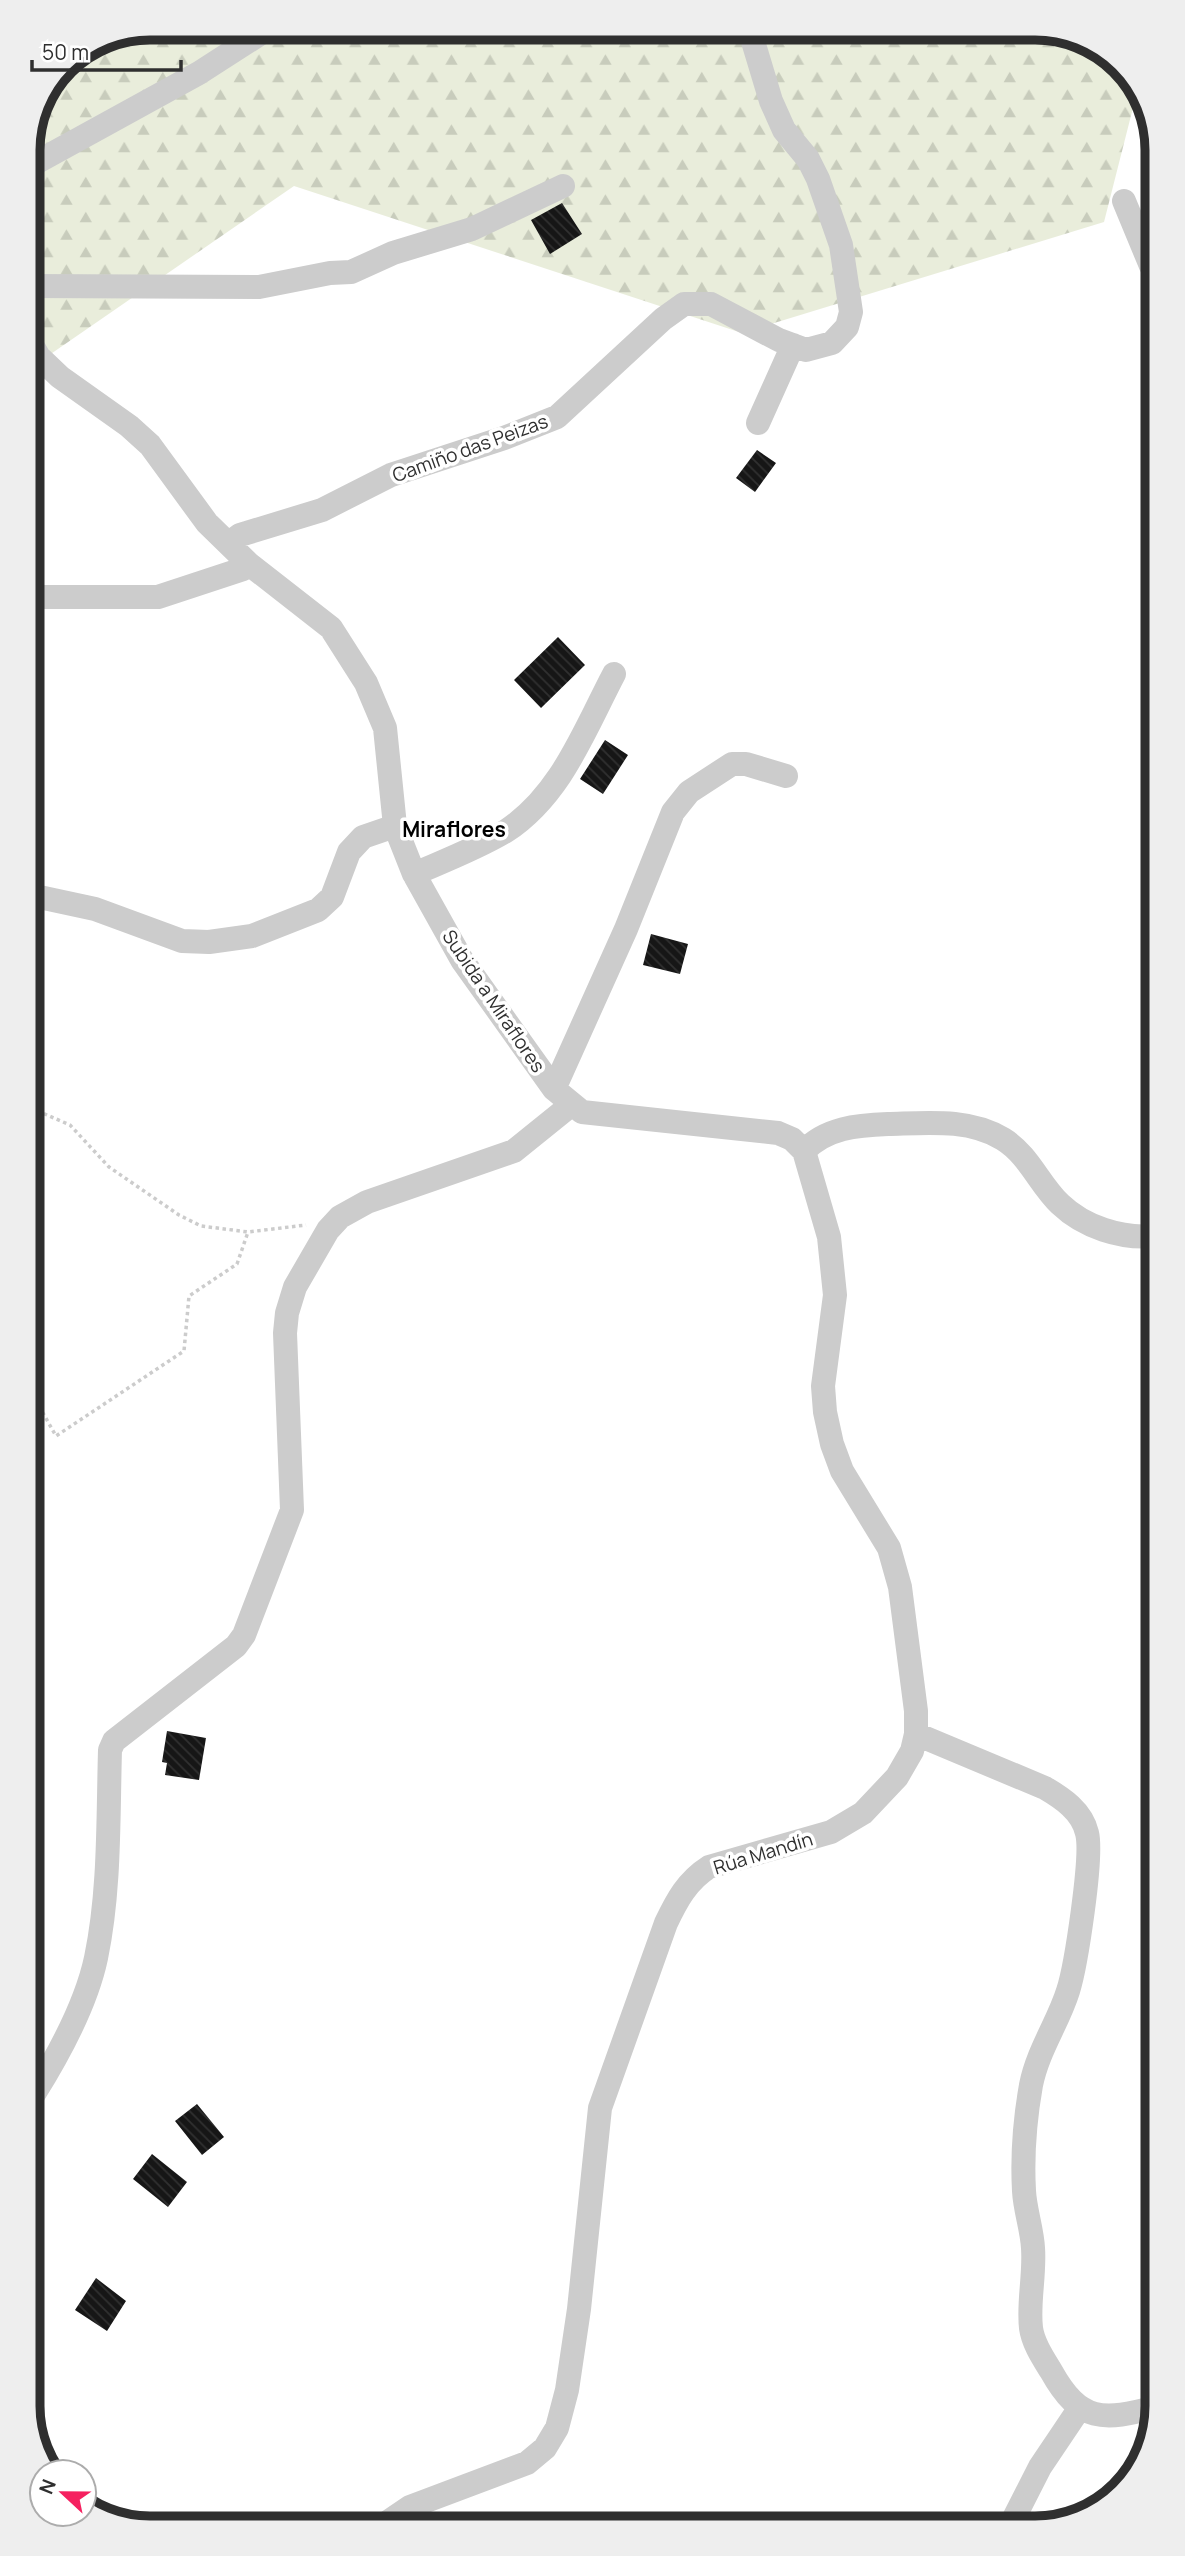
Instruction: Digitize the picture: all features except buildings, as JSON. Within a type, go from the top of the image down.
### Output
[{"type":"street","points":[[40,160],[199,73],[250,40]]},
{"type":"street","name":"Camiño das Peizas","points":[[229,543],[240,535],[322,510],[391,475],[504,438],[557,417],[663,319],[684,304],[711,304],[806,349],[832,343],[847,327],[851,312],[841,245],[818,179],[807,159],[784,130],[771,101],[753,40]]},
{"type":"street","points":[[40,286],[259,287],[330,273],[351,272],[393,253],[472,229],[563,186]]},
{"type":"street","points":[[1124,201],[1145,252]]},
{"type":"street","points":[[758,424],[793,345]]},
{"type":"street","name":"Subida a Miraflores","points":[[40,358],[60,377],[130,426],[150,445],[192,504],[249,564],[331,628],[366,683],[385,728],[395,826],[414,874],[462,960],[562,1097]]},
{"type":"street","points":[[40,597],[158,597],[243,569],[249,564]]},
{"type":"street","points":[[414,874],[505,831],[531,812],[558,781],[614,674]]},
{"type":"street","points":[[40,2084],[54,2061],[96,1961],[104,1908],[110,1750],[114,1741],[236,1646],[244,1635],[288,1525],[294,1493],[287,1313],[295,1287],[328,1230],[340,1217],[367,1202],[514,1150],[562,1097],[673,812],[689,792],[732,764],[746,764],[786,776]]},
{"type":"street","points":[[40,897],[95,909],[182,941],[209,942],[252,936],[318,910],[332,897],[349,852],[363,836],[395,826]]},
{"type":"street","points":[[562,1097],[582,1112],[778,1132],[792,1139],[804,1151],[816,1139],[835,1131],[872,1125],[945,1123],[974,1127],[1003,1139],[1017,1150],[1060,1204],[1090,1224],[1116,1234],[1145,1236]]},
{"type":"street","name":"Rúa Mandín","points":[[397,2516],[410,2507],[527,2463],[545,2448],[557,2428],[567,2390],[579,2309],[600,2108],[609,2075],[677,1900],[697,1875],[709,1867],[831,1832],[863,1813],[881,1796],[906,1763],[916,1734],[916,1711],[900,1587],[889,1548],[842,1471],[832,1444],[825,1412],[824,1386],[835,1295],[835,1271],[829,1237],[804,1151]]},
{"type":"street","points":[[916,1734],[1045,1788],[1062,1798],[1079,1814],[1087,1833],[1088,1856],[1074,1969],[1068,1993],[1040,2051],[1028,2105],[1024,2193],[1032,2231],[1035,2273],[1031,2330],[1058,2385],[1079,2409],[1098,2417],[1119,2417],[1145,2410]]},
{"type":"street","points":[[1015,2516],[1040,2467],[1079,2409]]},
{"type":"path","points":[[40,1112],[70,1125],[109,1167],[179,1215],[201,1226],[248,1232],[313,1224],[328,1230]]},
{"type":"path","points":[[40,1408],[56,1436],[184,1351],[189,1296],[237,1264],[248,1232]]},
{"type":"green space","points":[[1042,40],[1070,46],[1102,63],[1122,83],[1134,104],[1104,222],[742,333],[294,186],[40,361],[40,143],[44,122],[63,83],[78,68],[95,55],[136,41]]},
{"type":"district","name":"Miraflores","points":[[454,830]]}]
